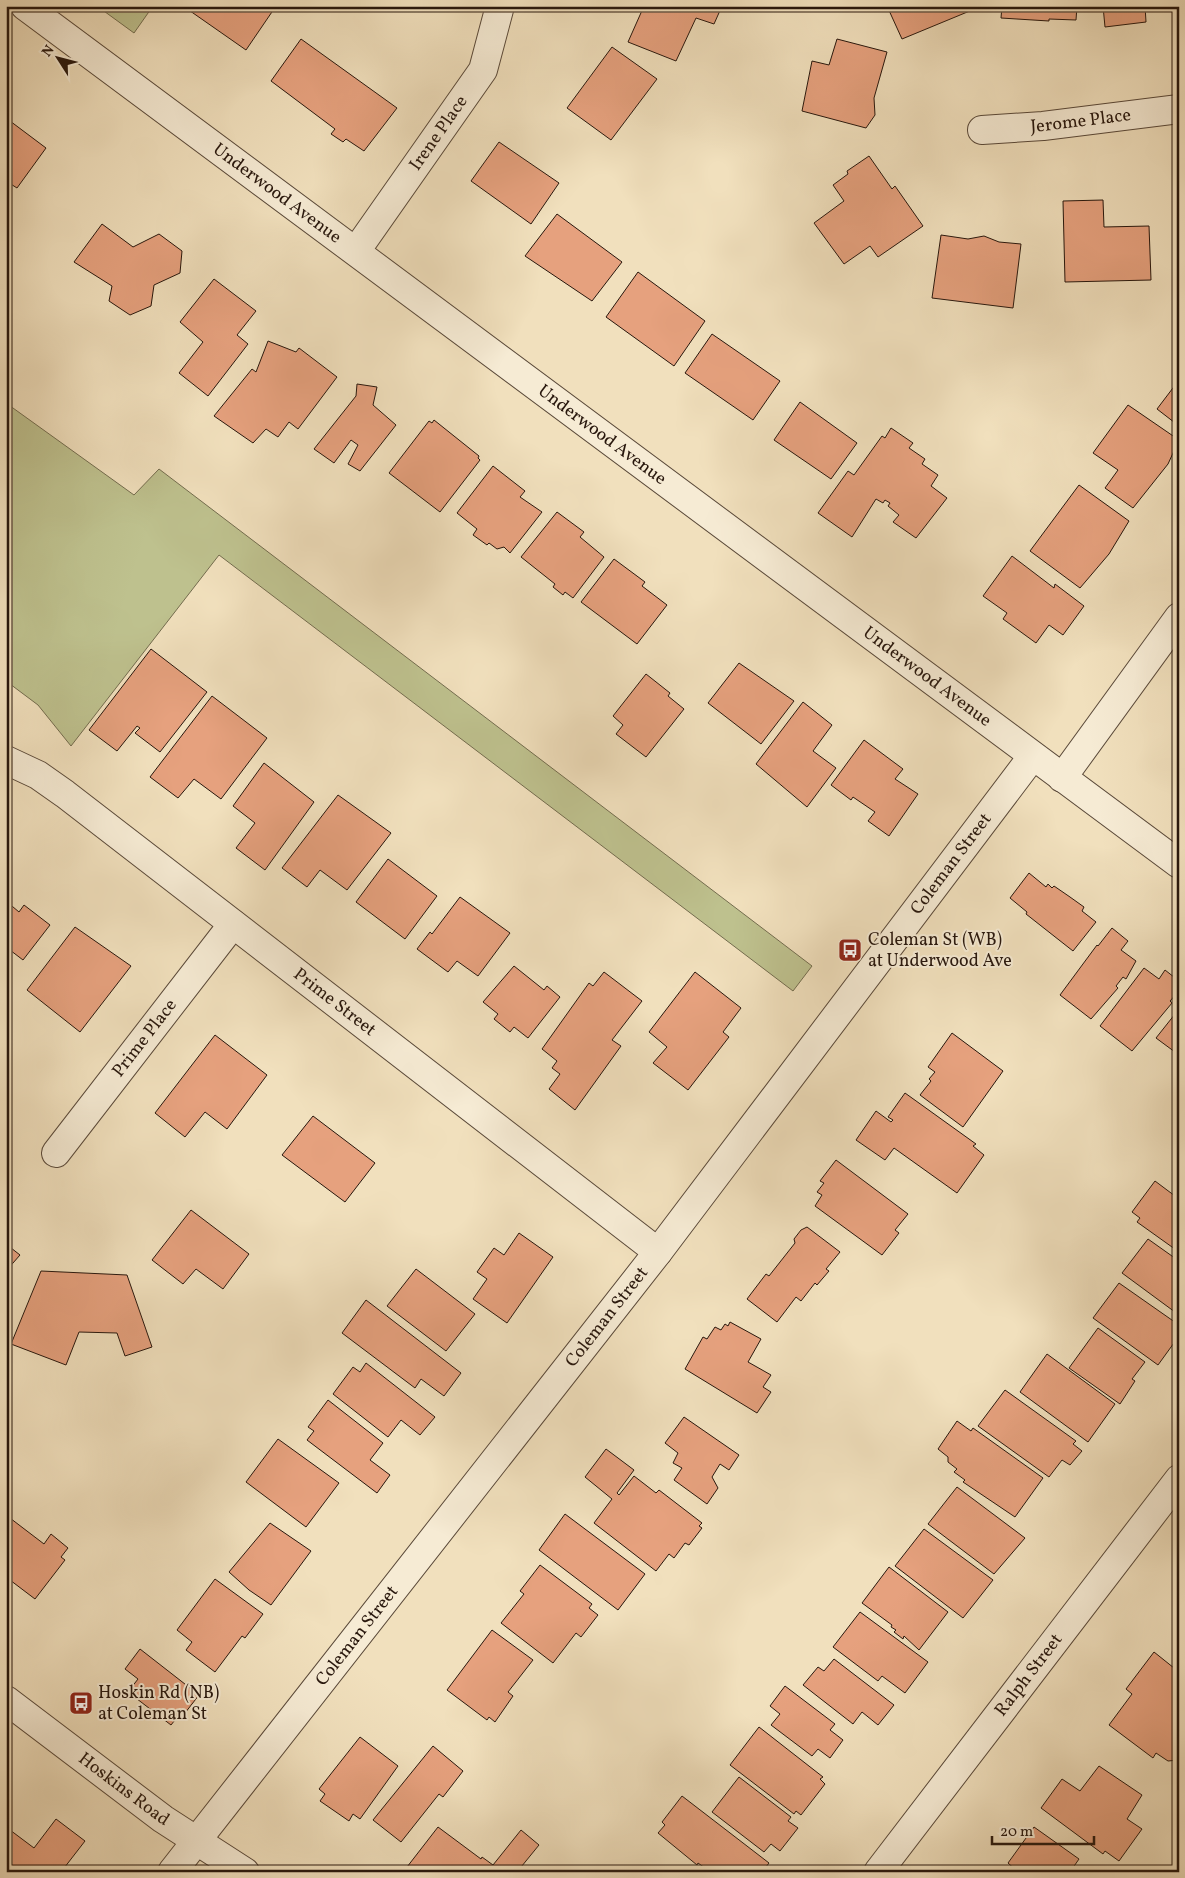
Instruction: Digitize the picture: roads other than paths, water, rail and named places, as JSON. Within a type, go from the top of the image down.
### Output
[{"type":"street","name":"Underwood Avenue","points":[[25,6],[356,250],[1032,757],[1179,864]]},
{"type":"street","name":"Irene Place","points":[[356,250],[483,70],[500,6]]},
{"type":"street","name":"Jerome Place","points":[[982,130],[1043,126],[1179,109]]},
{"type":"street","points":[[1062,778],[1179,617]]},
{"type":"street","name":"Coleman Street","points":[[172,1872],[658,1252],[1032,757]]},
{"type":"street","name":"Prime Street","points":[[6,760],[38,775],[59,789],[658,1252]]},
{"type":"street","name":"Prime Place","points":[[56,1153],[233,924]]},
{"type":"street","name":"Ralph Street","points":[[878,1872],[1179,1479]]},
{"type":"street","name":"Hoskins Road","points":[[6,1700],[163,1819],[197,1839],[245,1872]]},
{"type":"place","name":"Coleman St (WB) at Underwood Ave","points":[[850,950]]},
{"type":"place","name":"Hoskin Rd (NB) at Coleman St","points":[[81,1703]]}]
